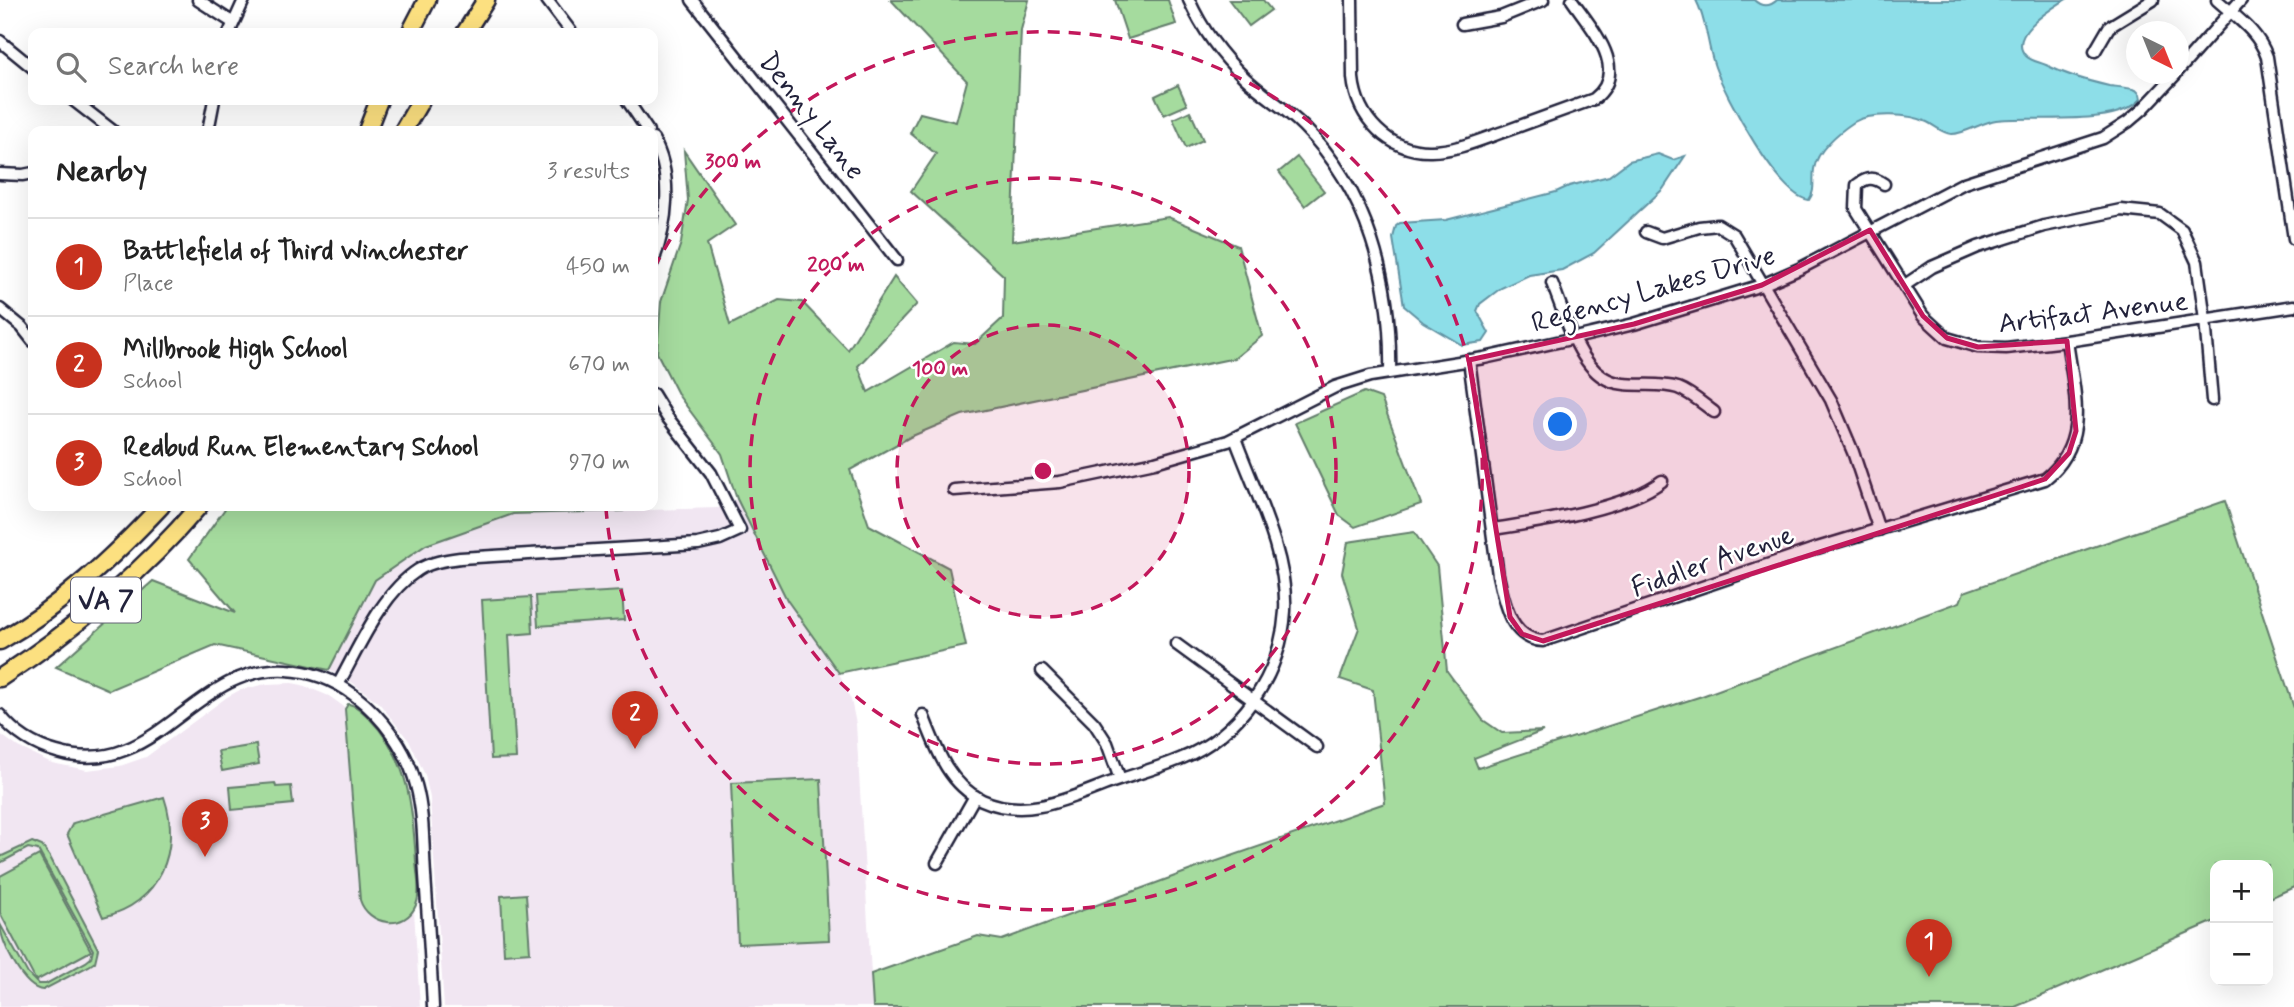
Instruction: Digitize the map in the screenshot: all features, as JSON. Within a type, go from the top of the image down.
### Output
[{"type":"highway","points":[[413,28],[427,0]]},
{"type":"highway","points":[[468,28],[486,0]]},
{"type":"highway","points":[[369,126],[377,105]]},
{"type":"highway","points":[[406,126],[418,105]]},
{"type":"highway","name":"VA 7","points":[[0,641],[89,577],[156,511]]},
{"type":"highway","name":"VA 7","points":[[0,678],[83,619],[121,587],[194,511]]},
{"type":"street","points":[[198,0],[232,22]]},
{"type":"street","points":[[230,28],[244,0]]},
{"type":"street","points":[[547,0],[568,28]]},
{"type":"street","name":"Denny Lane","points":[[692,0],[897,260]]},
{"type":"street","points":[[1189,0],[1201,23],[1232,64],[1302,125],[1335,163],[1359,204],[1373,242],[1386,310],[1390,372]]},
{"type":"street","points":[[1352,0],[1354,91],[1363,112],[1381,134],[1419,151],[1433,151],[1473,142],[1594,99],[1602,92],[1609,78],[1609,61],[1572,0]]},
{"type":"street","points":[[1462,24],[1501,17],[1543,0]]},
{"type":"street","points":[[2095,51],[2109,27],[2153,0]]},
{"type":"street","points":[[2217,0],[2249,27],[2262,43],[2267,57],[2294,239]]},
{"type":"street","name":"Regency Lakes Drive","points":[[2189,59],[2241,0]]},
{"type":"street","points":[[0,41],[28,64]]},
{"type":"street","name":"Regency Lakes Drive","points":[[954,490],[1022,486],[1155,463],[1235,438],[1335,387],[1370,376],[1468,360],[1575,338],[1634,324],[1762,285],[1799,269],[1964,183],[2103,138],[2129,122],[2166,84]]},
{"type":"street","points":[[79,105],[103,126]]},
{"type":"street","points":[[209,126],[213,105]]},
{"type":"street","points":[[630,105],[645,126]]},
{"type":"street","points":[[658,151],[664,173],[666,200],[664,224],[658,245]]},
{"type":"street","points":[[0,174],[28,173]]},
{"type":"street","name":"Artifact Avenue","points":[[1884,184],[1873,178],[1865,179],[1857,185],[1856,209],[1923,316],[1947,338],[1978,347],[2006,348],[2294,306]]},
{"type":"street","points":[[1905,285],[1932,267],[1978,247],[2044,226],[2121,210],[2161,214],[2182,230],[2197,262],[2212,400]]},
{"type":"street","points":[[1646,232],[1662,238],[1699,227],[1718,225],[1734,236],[1831,400],[1843,425],[1879,530]]},
{"type":"street","points":[[1552,282],[1587,362],[1603,377],[1622,384],[1678,388],[1714,412]]},
{"type":"street","points":[[0,309],[28,335]]},
{"type":"street","name":"Fiddler Avenue","points":[[1468,360],[1498,575],[1510,617],[1522,634],[1544,641],[1817,548],[2045,479],[2059,468],[2069,453],[2076,431],[2067,341]]},
{"type":"street","points":[[339,683],[390,596],[418,570],[433,563],[460,558],[698,544],[720,539],[740,530],[711,473],[658,402]]},
{"type":"street","points":[[923,715],[946,768],[964,789],[998,806],[1029,809],[1043,807],[1181,759],[1231,727],[1268,677],[1279,643],[1285,608],[1273,539],[1235,438]]},
{"type":"street","points":[[1493,529],[1546,520],[1628,500],[1652,489],[1662,481]]},
{"type":"street","points":[[1177,645],[1317,747]]},
{"type":"street","points":[[0,715],[15,731],[48,750],[92,757],[121,751],[148,739],[215,689],[249,673],[273,669],[295,670],[339,683],[376,714],[388,729],[410,765],[416,783],[422,820],[433,1007]]},
{"type":"street","points":[[1042,671],[1094,723],[1107,743],[1120,779]]},
{"type":"street","points":[[937,863],[975,796]]},
{"type":"highlighted area","points":[[1870,230],[1923,316],[1947,338],[1978,347],[2067,341],[2076,431],[2069,453],[2045,479],[1543,641],[1522,634],[1510,617],[1469,360],[1634,324],[1762,285]]},
{"type":"shaded area","points":[[737,499],[787,600],[839,673],[851,700],[856,724],[873,1007],[444,1007],[430,798],[425,775],[410,742],[379,703],[353,683],[329,670],[375,580],[426,544],[513,514],[718,508]]},
{"type":"shaded area","points":[[292,683],[329,696],[357,716],[408,814],[420,1007],[0,1007],[0,734],[18,747],[52,763],[87,770],[120,766],[146,757],[240,690],[266,684]]},
{"type":"green space","points":[[891,0],[1029,0],[1021,30],[1012,241],[1168,217],[1238,246],[1262,336],[1235,358],[962,415],[910,437],[850,470],[869,525],[949,568],[966,646],[839,673],[787,600],[737,499],[722,454],[679,396],[658,355],[661,302],[681,243],[688,200],[684,151],[735,225],[707,244],[730,325],[779,300],[802,302],[848,350],[894,277],[917,304],[858,366],[868,392],[954,342],[975,344],[1003,318],[1004,276],[911,191],[936,154],[910,133],[920,113],[956,122],[967,81]]},
{"type":"green space","points":[[1115,0],[1168,0],[1176,24],[1128,39]]},
{"type":"green space","points":[[1229,0],[1263,0],[1271,10],[1249,26]]},
{"type":"green space","points":[[1178,85],[1187,105],[1164,115],[1155,96]]},
{"type":"green space","points":[[1190,111],[1203,140],[1186,148],[1173,119]]},
{"type":"green space","points":[[1297,157],[1324,191],[1305,206],[1279,172]]},
{"type":"green space","points":[[1364,392],[1381,398],[1421,504],[1355,527],[1339,515],[1295,423]]},
{"type":"green space","points":[[2225,501],[2294,708],[2294,887],[2273,897],[2273,860],[2210,860],[2210,923],[2015,1007],[873,1007],[871,974],[978,936],[1002,940],[1194,869],[1385,803],[1373,690],[1340,679],[1359,628],[1342,573],[1348,542],[1414,532],[1437,566],[1447,671],[1483,720],[1502,733],[1543,731],[1474,758],[1478,768],[1702,696],[1960,602],[1964,592]]},
{"type":"green space","points":[[223,511],[622,511],[513,514],[426,545],[375,580],[329,670],[215,645],[109,690],[56,667],[153,581],[235,613],[189,559]]},
{"type":"green space","points":[[622,591],[624,620],[538,626],[536,596]]},
{"type":"green space","points":[[531,597],[533,633],[509,635],[516,758],[491,759],[482,600]]},
{"type":"green space","points":[[348,704],[362,711],[382,733],[401,767],[406,785],[413,823],[418,895],[411,914],[396,922],[378,920],[364,909],[360,900],[345,709]]},
{"type":"green space","points":[[256,745],[259,764],[222,771],[218,751]]},
{"type":"green space","points":[[821,779],[829,940],[738,944],[731,783]]},
{"type":"green space","points":[[275,783],[276,787],[291,786],[293,804],[232,810],[230,787]]},
{"type":"green space","points":[[164,797],[170,836],[168,855],[162,872],[139,900],[123,910],[103,917],[67,834],[73,823]]},
{"type":"green space","points":[[32,842],[42,846],[50,857],[98,949],[95,962],[43,990],[28,982],[14,963],[0,924],[28,974],[38,984],[46,984],[86,962],[91,958],[93,950],[38,850],[28,848],[0,863],[0,857]]},
{"type":"green space","points":[[39,855],[91,951],[36,981],[0,913],[0,876]]},
{"type":"green space","points":[[526,894],[530,952],[504,954],[501,896]]},
{"type":"water","points":[[1696,0],[1754,0],[1766,5],[1777,0],[2065,0],[2041,16],[2026,32],[2021,48],[2026,56],[2077,77],[2136,90],[2141,99],[2129,108],[2113,114],[1996,120],[1956,134],[1911,117],[1880,115],[1861,119],[1836,136],[1819,155],[1809,200],[1797,195],[1783,182],[1741,121],[1715,67]]},
{"type":"water","points":[[1658,154],[1673,160],[1685,156],[1663,189],[1594,253],[1562,270],[1529,275],[1501,288],[1480,304],[1477,311],[1489,333],[1483,342],[1462,345],[1423,322],[1404,306],[1393,238],[1396,226],[1400,223],[1446,220],[1556,192],[1609,176],[1629,161]]},
{"type":"place","name":"Millbrook High School","points":[[635,749]]},
{"type":"place","name":"Redbud Run Elementary School","points":[[205,857]]},
{"type":"place","name":"Battlefield of Third Winchester","points":[[1929,977]]}]
